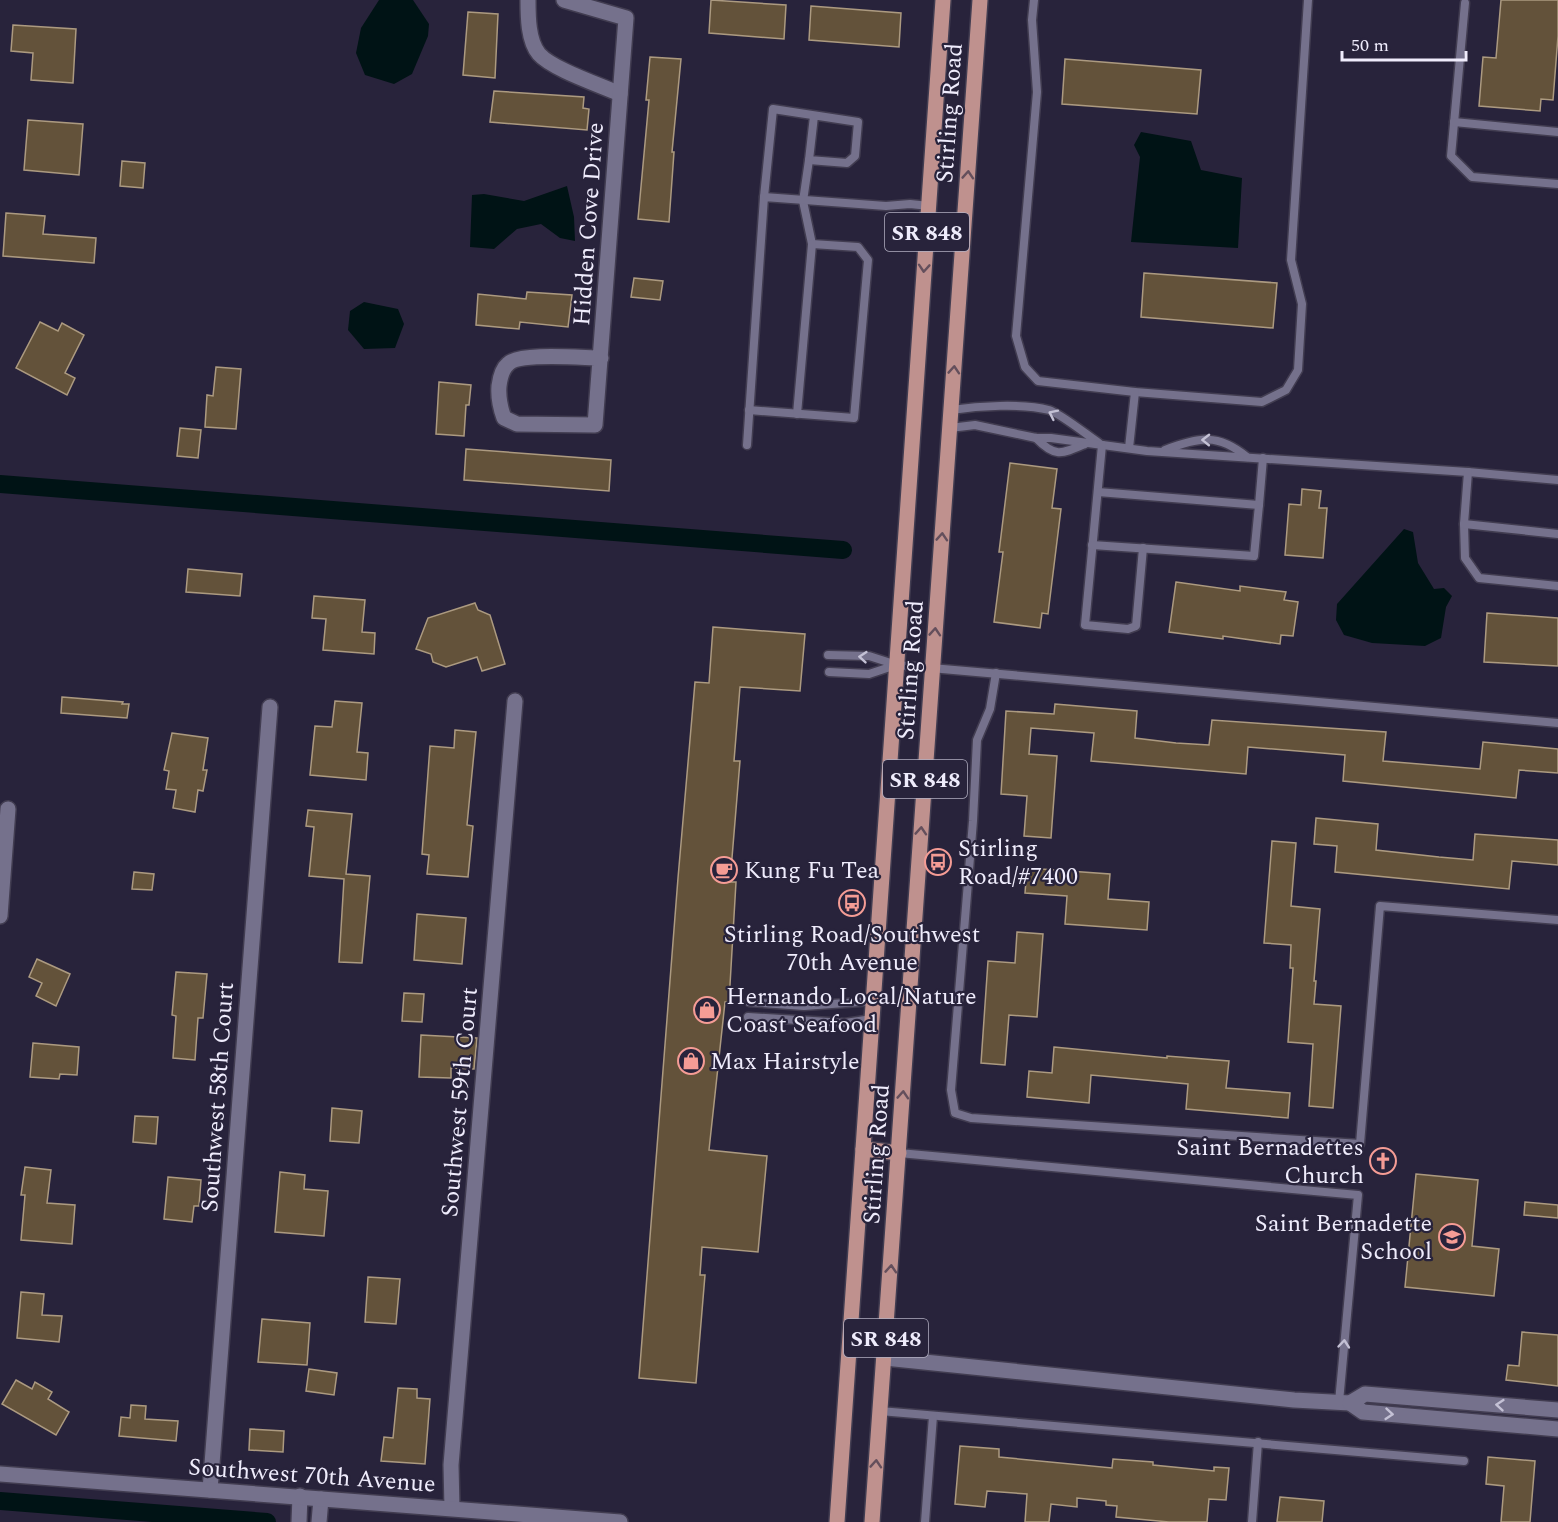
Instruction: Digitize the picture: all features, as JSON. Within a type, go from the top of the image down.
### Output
[{"type":"main road","name":"Stirling Road","points":[[837,1522],[943,0]]},
{"type":"main road","name":"Stirling Road","points":[[872,1522],[980,0]]},
{"type":"main road","points":[[863,1149],[899,1153]]},
{"type":"street","name":"Hidden Cove Drive","points":[[528,0],[528,17],[533,44],[540,55],[557,66],[620,94]]},
{"type":"street","name":"Hidden Cove Drive","points":[[564,0],[626,18],[601,358],[595,425],[517,424],[504,418],[499,406],[498,394],[501,376],[508,363],[522,357],[601,358]]},
{"type":"street","name":"Southwest 59th Court","points":[[452,1508],[451,1465],[515,701]]},
{"type":"street","name":"Southwest 58th Court","points":[[210,1490],[270,707]]},
{"type":"street","points":[[0,916],[8,809]]},
{"type":"street","points":[[885,1358],[1294,1400],[1344,1402],[1365,1394],[1558,1410]]},
{"type":"street","points":[[1344,1402],[1363,1412],[1558,1429]]},
{"type":"street","name":"Southwest 70th Avenue","points":[[0,1474],[620,1522]]},
{"type":"street","points":[[299,1522],[300,1497]]},
{"type":"street","points":[[319,1522],[321,1499]]},
{"type":"lane","points":[[1034,0],[1032,20],[1037,92],[1016,336],[1025,367],[1038,381],[1135,392],[1262,402],[1286,390],[1298,370],[1302,304],[1291,260],[1308,0]]},
{"type":"lane","points":[[1466,3],[1451,156],[1472,177],[1558,184]]},
{"type":"lane","points":[[747,445],[764,197],[773,110],[858,122],[855,156],[847,163],[809,160]]},
{"type":"lane","points":[[797,414],[812,244],[803,201],[814,116]]},
{"type":"lane","points":[[1454,122],[1558,132]]},
{"type":"lane","points":[[764,197],[886,206],[910,204],[929,206]]},
{"type":"lane","points":[[749,410],[854,418],[868,260],[858,247],[812,244]]},
{"type":"lane","points":[[1128,448],[1135,392]]},
{"type":"lane","points":[[951,410],[995,407],[1050,410],[1102,445]]},
{"type":"lane","points":[[950,428],[975,425],[1036,438],[1162,452],[1558,480]]},
{"type":"lane","points":[[1036,438],[1044,447],[1064,454],[1087,443]]},
{"type":"lane","points":[[1162,452],[1188,441],[1205,438],[1229,444],[1248,457]]},
{"type":"lane","points":[[1102,445],[1085,625],[1128,628],[1136,626],[1143,548]]},
{"type":"lane","points":[[1092,545],[1254,556],[1263,458]]},
{"type":"lane","points":[[1468,472],[1464,524],[1465,558],[1479,578],[1558,586]]},
{"type":"lane","points":[[1098,492],[1259,505]]},
{"type":"lane","points":[[1464,524],[1558,534]]},
{"type":"lane","points":[[828,655],[869,656],[897,665],[1558,723]]},
{"type":"lane","points":[[829,672],[869,674],[897,665]]},
{"type":"lane","points":[[996,673],[990,709],[977,740],[973,821],[951,1090],[955,1113],[971,1118],[1360,1144],[1380,906],[1558,920]]},
{"type":"lane","points":[[749,1002],[804,1006],[873,1001]]},
{"type":"lane","points":[[748,1017],[845,1023],[872,1018]]},
{"type":"lane","points":[[899,1153],[1358,1195],[1344,1402]]},
{"type":"lane","points":[[1472,1421],[1474,1403]]},
{"type":"lane","points":[[880,1411],[1464,1461]]},
{"type":"lane","points":[[925,1522],[933,1416]]},
{"type":"lane","points":[[1252,1522],[1258,1442]]},
{"type":"shaded area","points":[[379,0],[413,0],[429,24],[428,36],[412,74],[394,84],[365,75],[356,53],[361,28]]},
{"type":"shaded area","points":[[1141,132],[1191,141],[1201,170],[1242,178],[1238,248],[1131,242],[1140,157],[1134,145]]},
{"type":"shaded area","points":[[567,186],[574,217],[575,241],[560,238],[541,224],[517,229],[494,249],[470,247],[472,195],[484,194],[524,201]]},
{"type":"shaded area","points":[[364,302],[398,309],[404,324],[395,348],[364,349],[348,330],[350,311]]},
{"type":"shaded area","points":[[1404,529],[1413,532],[1418,563],[1434,589],[1444,588],[1452,596],[1446,607],[1441,638],[1425,646],[1372,643],[1344,635],[1336,620],[1337,604]]},
{"type":"building","points":[[711,0],[786,5],[784,39],[709,33]]},
{"type":"building","points":[[1501,0],[1558,0],[1553,100],[1541,99],[1540,111],[1479,106],[1483,57],[1496,58]]},
{"type":"building","points":[[811,6],[901,13],[899,47],[809,40]]},
{"type":"building","points":[[468,12],[498,14],[495,78],[463,75]]},
{"type":"building","points":[[13,25],[76,29],[73,83],[31,80],[33,53],[11,51]]},
{"type":"building","points":[[650,57],[681,59],[672,152],[674,152],[669,222],[638,219],[649,100],[646,100]]},
{"type":"building","points":[[1065,59],[1201,70],[1197,114],[1062,104]]},
{"type":"building","points":[[494,91],[584,97],[583,108],[589,109],[587,130],[490,122]]},
{"type":"building","points":[[28,120],[83,124],[79,175],[24,170]]},
{"type":"building","points":[[122,161],[145,163],[143,188],[120,186]]},
{"type":"building","points":[[6,213],[45,216],[43,234],[96,238],[94,263],[3,256]]},
{"type":"building","points":[[1144,273],[1277,283],[1273,328],[1141,317]]},
{"type":"building","points":[[634,278],[663,281],[660,300],[631,297]]},
{"type":"building","points":[[527,292],[572,295],[568,327],[520,322],[519,329],[476,325],[478,294],[526,299]]},
{"type":"building","points":[[40,322],[58,331],[62,323],[84,335],[65,373],[75,378],[67,395],[16,368]]},
{"type":"building","points":[[216,367],[241,369],[236,429],[205,427],[207,395],[213,396]]},
{"type":"building","points":[[439,382],[471,385],[469,405],[466,405],[464,436],[436,434]]},
{"type":"building","points":[[180,428],[201,430],[198,458],[177,456]]},
{"type":"building","points":[[466,449],[611,460],[609,491],[464,480]]},
{"type":"building","points":[[1010,463],[1057,469],[1052,508],[1061,509],[1048,614],[1042,613],[1040,628],[994,622],[1003,552],[999,552]]},
{"type":"building","points":[[1302,489],[1321,491],[1319,508],[1327,508],[1323,558],[1285,555],[1289,504],[1301,505]]},
{"type":"building","points":[[188,569],[242,574],[240,596],[186,592]]},
{"type":"building","points":[[1176,582],[1240,591],[1240,586],[1286,592],[1284,600],[1298,602],[1293,636],[1281,635],[1280,644],[1223,636],[1223,639],[1169,632]]},
{"type":"building","points":[[314,596],[365,600],[362,632],[375,633],[374,654],[323,650],[326,619],[312,618]]},
{"type":"building","points":[[475,603],[478,610],[490,615],[505,664],[482,671],[477,657],[446,667],[433,662],[431,654],[416,649],[428,618]]},
{"type":"building","points":[[1487,613],[1558,618],[1558,666],[1484,662]]},
{"type":"building","points":[[713,627],[805,634],[800,691],[740,687],[734,761],[740,761],[730,882],[736,882],[729,1002],[725,1002],[709,1150],[767,1156],[758,1252],[702,1247],[700,1275],[705,1275],[696,1383],[639,1378],[695,682],[709,683]]},
{"type":"building","points":[[62,697],[123,702],[122,704],[129,704],[127,718],[61,713]]},
{"type":"building","points":[[335,701],[362,703],[357,752],[368,753],[366,780],[310,775],[315,726],[332,727]]},
{"type":"building","points":[[1055,704],[1137,711],[1135,738],[1176,743],[1209,745],[1212,720],[1386,732],[1383,761],[1480,769],[1483,742],[1558,749],[1558,773],[1519,770],[1516,798],[1343,781],[1345,755],[1248,747],[1246,774],[1091,761],[1094,733],[1031,728],[1029,754],[1057,756],[1051,838],[1024,836],[1027,796],[1001,794],[1006,711],[1054,714]]},
{"type":"building","points":[[455,730],[476,732],[467,825],[473,826],[468,877],[427,874],[429,855],[422,854],[430,746],[454,748]]},
{"type":"building","points":[[172,733],[208,738],[203,770],[207,770],[203,791],[198,790],[195,812],[173,808],[176,790],[166,789],[169,771],[164,770]]},
{"type":"building","points":[[308,810],[352,814],[346,874],[370,876],[362,963],[339,962],[344,879],[309,876],[314,827],[306,826]]},
{"type":"building","points":[[1316,818],[1378,824],[1376,850],[1439,857],[1473,860],[1475,834],[1558,840],[1558,865],[1512,861],[1509,889],[1335,872],[1337,846],[1314,844]]},
{"type":"building","points":[[1272,841],[1296,843],[1291,906],[1320,909],[1314,1004],[1341,1006],[1333,1108],[1309,1106],[1313,1044],[1288,1042],[1293,968],[1290,968],[1291,945],[1264,943]]},
{"type":"building","points":[[1027,868],[1110,874],[1108,899],[1149,902],[1147,930],[1065,924],[1067,896],[1025,893]]},
{"type":"building","points":[[134,872],[154,874],[152,890],[132,889]]},
{"type":"building","points":[[417,914],[466,918],[462,964],[414,960]]},
{"type":"building","points":[[1017,932],[1043,934],[1037,1017],[1009,1015],[1005,1065],[981,1063],[988,961],[1015,963]]},
{"type":"building","points":[[37,959],[70,974],[56,1006],[36,996],[42,983],[29,977]]},
{"type":"building","points":[[176,972],[207,974],[203,1018],[198,1018],[195,1060],[173,1058],[176,1016],[172,1015]]},
{"type":"building","points":[[404,993],[424,994],[422,1022],[402,1021]]},
{"type":"building","points":[[421,1035],[477,1038],[474,1069],[451,1068],[451,1078],[419,1077]]},
{"type":"building","points":[[33,1043],[79,1047],[77,1075],[60,1074],[59,1079],[30,1077]]},
{"type":"building","points":[[1054,1047],[1167,1058],[1167,1056],[1229,1061],[1226,1088],[1290,1093],[1288,1118],[1186,1109],[1188,1084],[1091,1075],[1089,1103],[1027,1097],[1029,1071],[1052,1073]]},
{"type":"building","points":[[332,1108],[362,1111],[359,1143],[330,1141]]},
{"type":"building","points":[[135,1116],[158,1117],[156,1144],[133,1142]]},
{"type":"building","points":[[25,1167],[51,1170],[47,1203],[75,1205],[72,1244],[21,1240],[25,1195],[21,1195]]},
{"type":"building","points":[[280,1172],[305,1175],[304,1189],[328,1191],[324,1236],[275,1232]]},
{"type":"building","points":[[1416,1174],[1478,1180],[1472,1246],[1499,1249],[1494,1296],[1405,1287]]},
{"type":"building","points":[[168,1177],[201,1180],[199,1206],[194,1206],[192,1222],[164,1219]]},
{"type":"building","points":[[1525,1202],[1558,1205],[1558,1218],[1524,1215]]},
{"type":"building","points":[[368,1277],[400,1279],[396,1324],[365,1322]]},
{"type":"building","points":[[21,1292],[44,1294],[42,1315],[62,1316],[59,1342],[17,1338]]},
{"type":"building","points":[[262,1319],[310,1323],[307,1365],[258,1362]]},
{"type":"building","points":[[1522,1332],[1558,1335],[1558,1386],[1506,1380],[1508,1365],[1519,1366]]},
{"type":"building","points":[[309,1369],[337,1373],[334,1395],[306,1391]]},
{"type":"building","points":[[16,1380],[32,1389],[35,1382],[52,1392],[48,1399],[69,1412],[56,1435],[2,1404]]},
{"type":"building","points":[[398,1388],[417,1389],[417,1398],[430,1399],[425,1464],[381,1461],[384,1437],[393,1438]]},
{"type":"building","points":[[131,1405],[146,1406],[145,1419],[178,1421],[176,1441],[119,1436],[121,1417],[130,1418]]},
{"type":"building","points":[[250,1429],[284,1431],[283,1452],[249,1450]]},
{"type":"building","points":[[960,1446],[999,1449],[999,1457],[1112,1468],[1113,1459],[1214,1471],[1214,1467],[1229,1468],[1226,1500],[1209,1499],[1207,1522],[1169,1522],[1116,1517],[1117,1506],[1106,1505],[1106,1501],[1077,1498],[1077,1507],[1051,1504],[1049,1522],[1025,1522],[1027,1494],[987,1491],[985,1507],[955,1504]]},
{"type":"building","points":[[1488,1457],[1535,1461],[1530,1522],[1501,1522],[1504,1486],[1486,1484]]},
{"type":"building","points":[[1280,1497],[1324,1501],[1322,1522],[1277,1522]]},
{"type":"waterway","points":[[0,484],[843,550]]},
{"type":"waterway","points":[[0,1501],[267,1522]]},
{"type":"place","name":"Stirling Road/#7400","points":[[938,862]]},
{"type":"place","name":"Kung Fu Tea","points":[[724,870]]},
{"type":"place","name":"Stirling Road/Southwest 70th Avenue","points":[[852,903]]},
{"type":"place","name":"Hernando Local/Nature Coast Seafood","points":[[707,1010]]},
{"type":"place","name":"Max Hairstyle","points":[[691,1061]]},
{"type":"place","name":"Saint Bernadettes Church","points":[[1383,1161]]},
{"type":"place","name":"Saint Bernadette School","points":[[1452,1237]]}]
